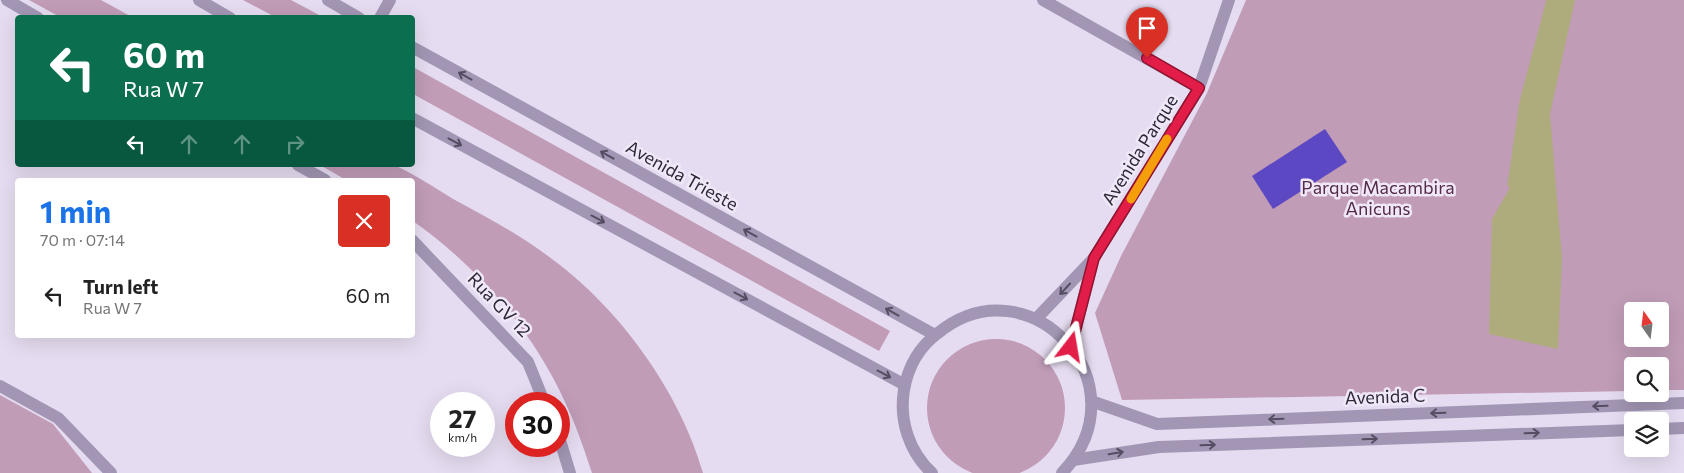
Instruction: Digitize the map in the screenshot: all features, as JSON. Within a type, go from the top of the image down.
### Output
[{"type":"street","points":[[7,0],[33,15]]},
{"type":"street","points":[[199,0],[225,15]]},
{"type":"street","points":[[328,0],[354,15]]},
{"type":"street","points":[[382,15],[390,0]]},
{"type":"street","points":[[1043,0],[1199,88]]},
{"type":"street","name":"Avenida Parque","points":[[1036,320],[1094,258],[1199,88],[1229,0]]},
{"type":"street","name":"Avenida Trieste","points":[[415,49],[934,335]]},
{"type":"street","points":[[415,120],[905,385]]},
{"type":"street","points":[[301,167],[321,178]]},
{"type":"street","name":"Rua GV 12","points":[[415,243],[528,362],[540,392]]},
{"type":"street","name":"Avenida Parque","points":[[1071,347],[1094,258]]},
{"type":"street","points":[[928,471],[914,450],[906,430],[902,408],[907,376],[916,358],[934,335],[952,323],[983,312],[1004,312],[1026,316],[1055,331],[1071,347],[1088,378],[1091,401],[1087,433],[1073,460],[1062,473]]},
{"type":"street","points":[[0,386],[58,418],[111,473]]},
{"type":"street","name":"Avenida C","points":[[1091,401],[1157,424],[1684,403]]},
{"type":"street","points":[[1669,429],[1684,428]]},
{"type":"street","points":[[1073,460],[1159,447],[1624,430]]},
{"type":"street","points":[[565,457],[570,473]]},
{"type":"green space","points":[[29,0],[101,0],[128,15],[56,15]]},
{"type":"green space","points":[[243,0],[291,0],[319,15],[271,15]]},
{"type":"green space","name":"Parque Macambira Anicuns","points":[[1246,0],[1684,0],[1684,390],[1669,390],[1669,357],[1624,357],[1624,391],[1122,400],[1095,313],[1121,256],[1207,93]]},
{"type":"green space","points":[[415,68],[890,331],[879,351],[415,95]]},
{"type":"green space","points":[[323,167],[397,167],[505,228],[552,259],[577,279],[624,327],[663,383],[693,443],[703,473],[592,473],[570,414],[570,392],[560,392],[552,375],[519,325],[481,279],[437,239],[415,222],[415,178],[343,178]]},
{"type":"green space","points":[[996,339],[1022,345],[1045,359],[1059,382],[1065,408],[1063,421],[1053,446],[1045,457],[1034,465],[1012,474],[980,474],[958,465],[947,457],[933,434],[927,408],[933,382],[947,359],[970,345]]},
{"type":"green space","points":[[0,395],[53,424],[92,473],[0,473]]},
{"type":"shaded area","points":[[1551,0],[1575,0],[1550,114],[1562,259],[1558,349],[1489,334],[1492,219],[1512,184],[1524,102]]},
{"type":"building","points":[[1325,129],[1347,162],[1273,209],[1252,176]]},
{"type":"waterway","points":[[1512,184],[1524,102],[1551,0]]},
{"type":"slow traffic","points":[[1131,199],[1167,139]]},
{"type":"route","points":[[1071,347],[1094,258],[1199,88],[1147,58]]}]
